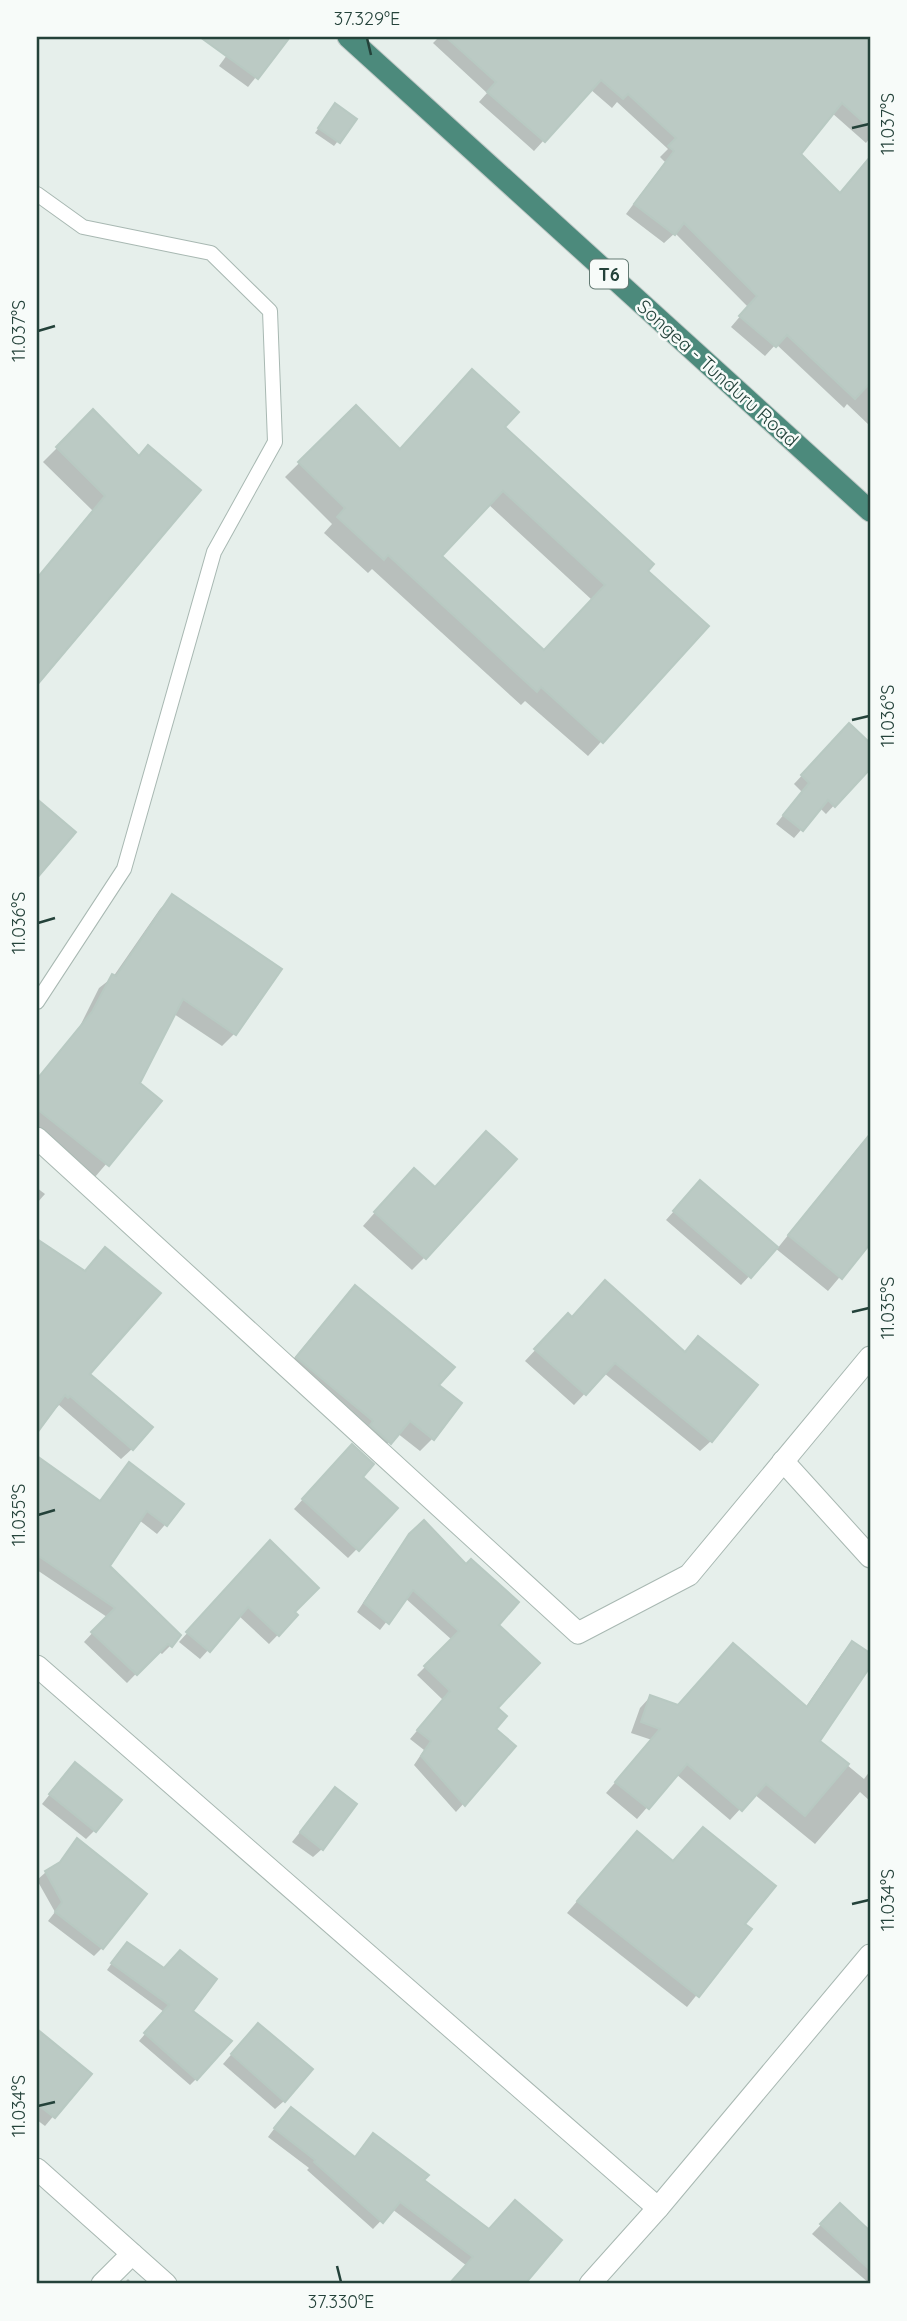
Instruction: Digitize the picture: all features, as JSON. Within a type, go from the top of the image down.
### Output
[{"type":"highway","name":"Songea - Tunduru Road","points":[[348,37],[870,511]]},
{"type":"street","points":[[37,1138],[578,1633],[689,1575],[870,1357]]},
{"type":"street","points":[[783,1461],[870,1557]]},
{"type":"street","points":[[37,1666],[658,2208]]},
{"type":"street","points":[[590,2284],[658,2208],[870,1955]]},
{"type":"street","points":[[37,2169],[166,2284]]},
{"type":"street","points":[[102,2284],[132,2254]]},
{"type":"lane","points":[[37,194],[83,227],[211,253],[270,311],[275,442],[214,552],[124,869],[37,1002]]},
{"type":"building","points":[[200,37],[290,37],[258,79]]},
{"type":"building","points":[[446,37],[870,37],[870,128],[842,103],[801,154],[840,193],[870,157],[870,383],[855,399],[787,335],[776,347],[739,316],[757,296],[684,223],[675,235],[634,204],[674,151],[668,146],[676,138],[628,94],[623,99],[601,80],[545,142],[487,92],[496,82]]},
{"type":"building","points":[[335,103],[357,119],[340,143],[318,128]]},
{"type":"building","points":[[472,369],[519,412],[505,427],[654,564],[648,571],[709,626],[603,743],[541,687],[537,692],[388,555],[384,560],[337,517],[345,508],[298,462],[356,405],[400,449]],"holes":[[[503,491],[605,585],[544,650],[442,556]]]},
{"type":"building","points":[[93,409],[139,456],[148,445],[201,490],[37,685],[37,578],[105,496],[56,447]]},
{"type":"building","points":[[849,723],[870,743],[870,769],[835,807],[828,800],[803,831],[783,815],[809,783],[801,775]]},
{"type":"building","points":[[37,799],[76,832],[37,878]]},
{"type":"building","points":[[172,894],[282,969],[236,1035],[183,999],[140,1083],[162,1101],[109,1166],[37,1109],[37,1079],[92,1012],[112,974],[116,976]]},
{"type":"building","points":[[486,1131],[517,1159],[426,1259],[374,1212],[414,1168],[435,1187]]},
{"type":"building","points":[[870,1134],[870,1244],[842,1279],[788,1235]]},
{"type":"building","points":[[700,1180],[778,1247],[751,1278],[673,1211]]},
{"type":"building","points":[[37,1239],[85,1271],[105,1247],[161,1293],[90,1374],[153,1427],[133,1450],[70,1396],[68,1398],[65,1395],[37,1433]]},
{"type":"building","points":[[605,1280],[685,1352],[698,1336],[758,1385],[712,1442],[615,1363],[586,1395],[534,1349],[568,1313],[572,1317]]},
{"type":"building","points":[[355,1285],[455,1367],[439,1385],[462,1403],[434,1440],[410,1421],[391,1444],[370,1425],[373,1421],[296,1357]]},
{"type":"building","points":[[352,1444],[374,1464],[363,1477],[398,1508],[359,1551],[302,1499]]},
{"type":"building","points":[[37,1456],[100,1501],[129,1462],[184,1504],[167,1526],[147,1511],[110,1566],[181,1635],[172,1647],[168,1644],[137,1675],[91,1632],[115,1608],[37,1555]]},
{"type":"building","points":[[424,1520],[466,1564],[471,1559],[519,1602],[499,1625],[540,1663],[498,1708],[507,1716],[496,1729],[516,1746],[465,1806],[421,1756],[431,1741],[417,1730],[450,1691],[424,1666],[459,1631],[413,1590],[389,1624],[364,1603],[409,1534]]},
{"type":"building","points":[[270,1540],[319,1588],[295,1612],[298,1615],[279,1636],[248,1607],[210,1652],[186,1632]]},
{"type":"building","points":[[852,1641],[870,1653],[870,1667],[820,1741],[849,1764],[805,1816],[766,1784],[742,1811],[687,1764],[649,1809],[615,1782],[660,1729],[641,1722],[650,1695],[678,1705],[733,1643],[807,1707]]},
{"type":"building","points":[[75,1762],[122,1800],[96,1832],[49,1794]]},
{"type":"building","points":[[335,1787],[357,1804],[323,1850],[300,1832]]},
{"type":"building","points":[[703,1827],[776,1886],[745,1924],[752,1929],[699,1997],[577,1901],[637,1831],[673,1861]]},
{"type":"building","points":[[77,1838],[147,1894],[103,1949],[55,1912],[62,1902],[45,1871],[60,1862]]},
{"type":"building","points":[[127,1942],[164,1968],[180,1950],[217,1979],[193,2011],[232,2041],[197,2080],[144,2033],[169,2005],[111,1963]]},
{"type":"building","points":[[258,2023],[313,2069],[285,2102],[231,2054]]},
{"type":"building","points":[[37,2029],[92,2074],[55,2118],[37,2104]]},
{"type":"building","points":[[291,2107],[355,2157],[373,2133],[429,2175],[424,2180],[489,2229],[515,2200],[562,2240],[525,2284],[449,2284],[473,2257],[400,2202],[383,2223],[314,2162],[315,2160],[274,2128]]},
{"type":"building","points":[[840,2203],[870,2231],[870,2270],[820,2224]]}]
